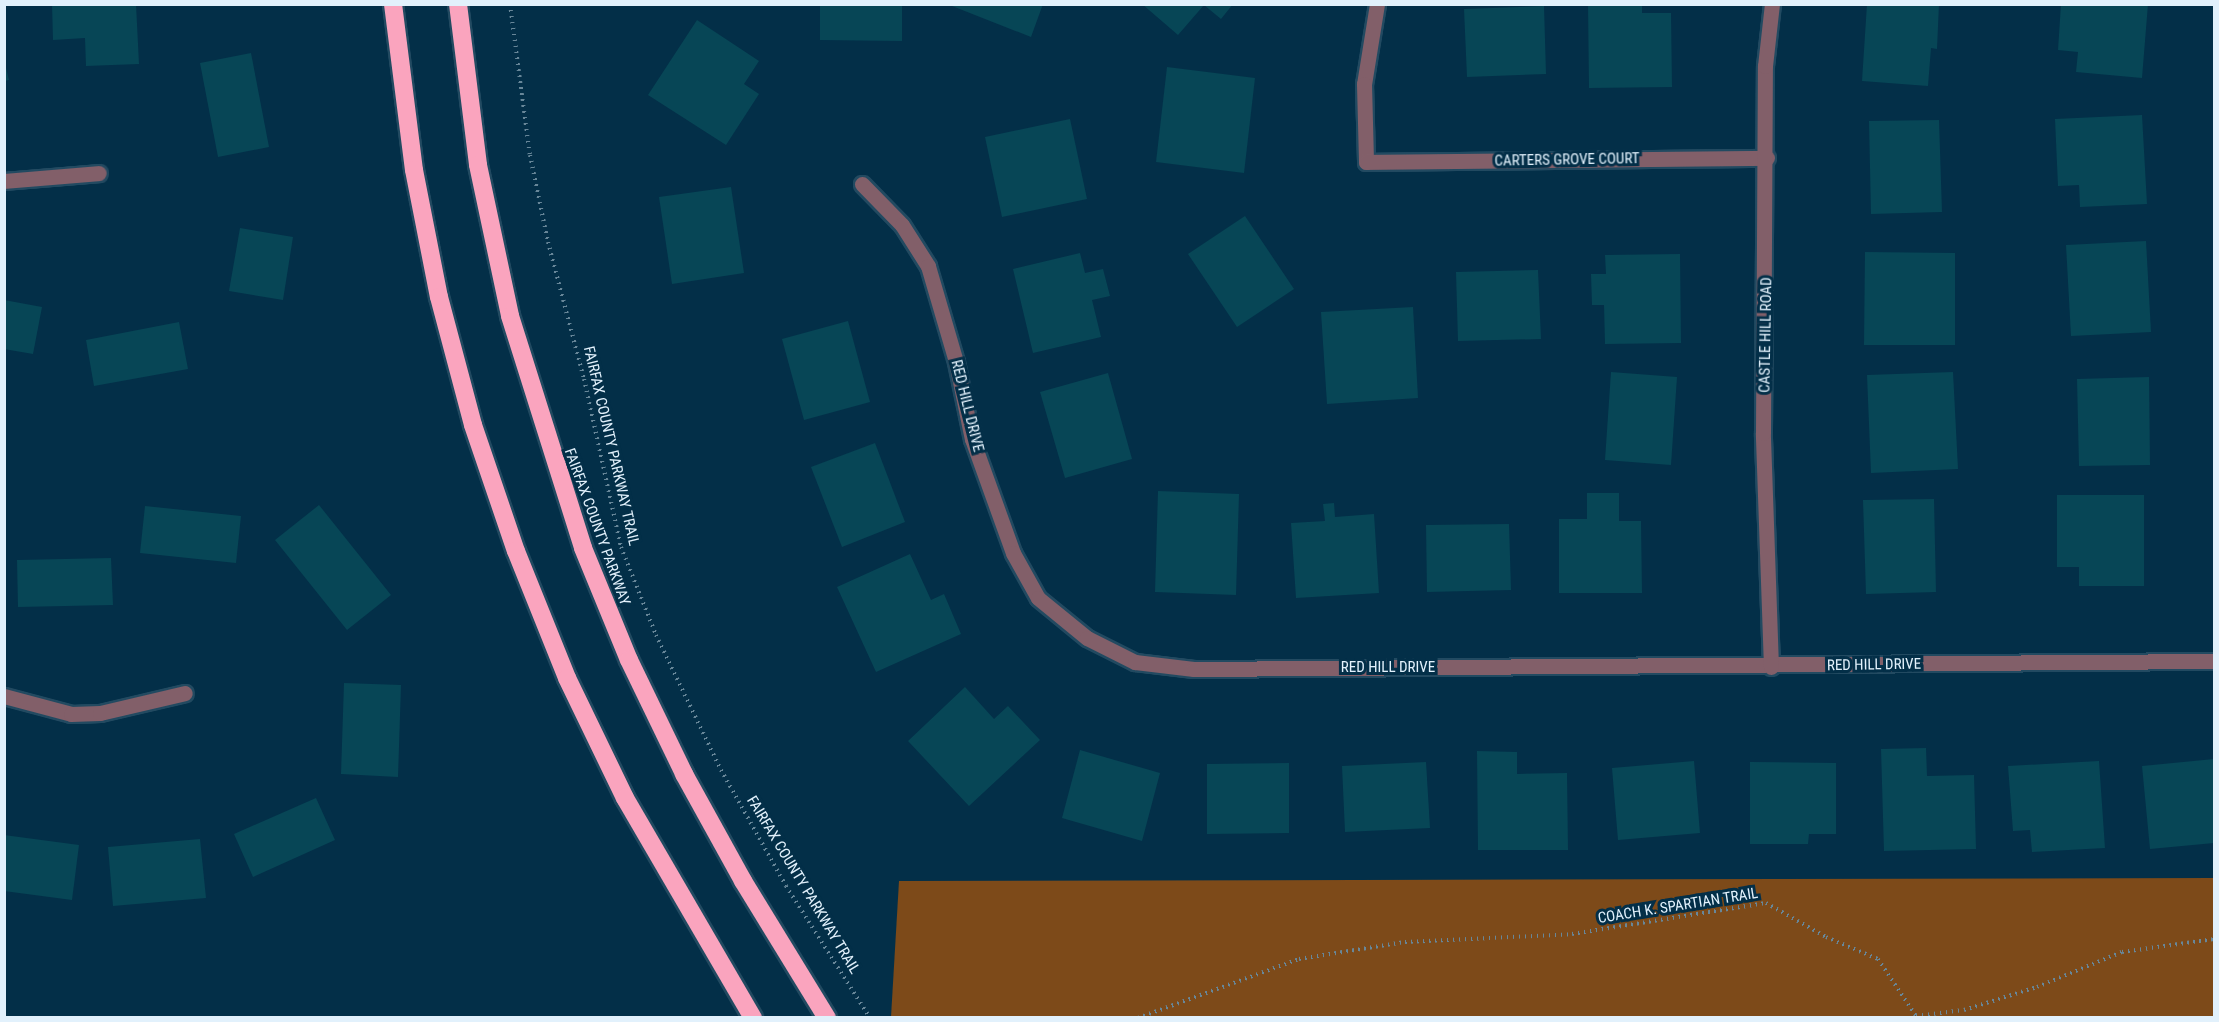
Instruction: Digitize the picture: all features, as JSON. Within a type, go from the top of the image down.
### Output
[{"type":"highway","points":[[393,4],[414,170],[440,297],[473,425],[516,551],[567,678],[625,798],[753,1017]]},
{"type":"highway","name":"FAIRFAX COUNTY PARKWAY","points":[[458,4],[478,165],[510,316],[583,548],[629,660],[689,783],[743,881],[827,1017]]},
{"type":"street","name":"CARTERS GROVE COURT","points":[[1377,4],[1364,84],[1366,162],[1767,158]]},
{"type":"street","name":"CASTLE HILL ROAD","points":[[1771,667],[1763,433],[1767,158],[1765,66],[1772,4]]},
{"type":"street","points":[[4,181],[99,173]]},
{"type":"street","name":"RED HILL DRIVE","points":[[862,184],[902,225],[928,266],[956,362],[972,439],[1013,553],[1038,598],[1087,638],[1135,662],[1194,669],[1771,667],[2214,661]]},
{"type":"street","points":[[4,696],[22,704],[80,713],[100,713],[185,693]]},
{"type":"path","name":"FAIRFAX COUNTY PARKWAY TRAIL","points":[[510,4],[530,155],[548,242],[584,379],[621,548],[656,635],[721,770],[786,886],[870,1017]]},
{"type":"path","name":"COACH K. SPARTIAN TRAIL","points":[[1138,1017],[1299,959],[1405,942],[1572,934],[1766,903],[1826,937],[1878,959],[1916,1016],[1964,1010],[2016,994],[2122,952],[2214,939]]},
{"type":"shaded area","points":[[2214,878],[2214,1017],[891,1017],[899,881]]},
{"type":"building","points":[[52,4],[136,4],[139,64],[86,66],[85,38],[53,40]]},
{"type":"building","points":[[820,4],[902,4],[902,41],[820,40]]},
{"type":"building","points":[[947,4],[1043,4],[1031,37]]},
{"type":"building","points":[[1142,4],[1233,4],[1221,19],[1204,5],[1178,35]]},
{"type":"building","points":[[1588,4],[1642,4],[1642,13],[1671,13],[1672,87],[1589,88]]},
{"type":"building","points":[[1867,4],[1939,4],[1937,49],[1931,48],[1928,86],[1862,81]]},
{"type":"building","points":[[2061,4],[2148,4],[2142,78],[2076,72],[2078,52],[2058,50]]},
{"type":"building","points":[[1544,6],[1546,74],[1467,77],[1464,9]]},
{"type":"building","points":[[697,20],[759,61],[744,84],[759,94],[726,145],[648,95]]},
{"type":"building","points":[[251,53],[269,147],[218,157],[200,63]]},
{"type":"building","points":[[4,60],[9,80],[4,81]]},
{"type":"building","points":[[1167,67],[1255,78],[1244,173],[1156,162]]},
{"type":"building","points":[[2142,115],[2147,204],[2080,207],[2079,185],[2058,186],[2055,119]]},
{"type":"building","points":[[1070,119],[1087,199],[1002,217],[985,137]]},
{"type":"building","points":[[1939,120],[1942,212],[1871,214],[1869,121]]},
{"type":"building","points":[[731,187],[744,273],[672,284],[659,197]]},
{"type":"building","points":[[1245,216],[1294,289],[1237,327],[1188,254]]},
{"type":"building","points":[[240,228],[293,237],[283,300],[229,291]]},
{"type":"building","points":[[2146,241],[2151,332],[2071,336],[2066,245]]},
{"type":"building","points":[[1865,252],[1955,253],[1955,345],[1864,345]]},
{"type":"building","points":[[1080,253],[1085,273],[1103,269],[1110,296],[1092,300],[1101,337],[1033,353],[1013,269]]},
{"type":"building","points":[[1680,254],[1681,343],[1605,344],[1604,305],[1592,305],[1591,274],[1606,274],[1605,255]]},
{"type":"building","points":[[1538,270],[1541,339],[1458,341],[1456,272]]},
{"type":"building","points":[[4,300],[42,307],[33,354],[4,349]]},
{"type":"building","points":[[1413,307],[1418,398],[1327,404],[1321,312]]},
{"type":"building","points":[[848,321],[870,402],[804,420],[782,339]]},
{"type":"building","points":[[179,322],[188,369],[94,386],[86,340]]},
{"type":"building","points":[[1611,372],[1677,377],[1671,465],[1605,460]]},
{"type":"building","points":[[1953,372],[1958,469],[1871,473],[1867,375]]},
{"type":"building","points":[[1108,373],[1132,459],[1065,478],[1040,392]]},
{"type":"building","points":[[2149,377],[2150,465],[2079,466],[2077,379]]},
{"type":"building","points":[[875,443],[905,522],[842,547],[811,467]]},
{"type":"building","points":[[1158,491],[1239,494],[1236,595],[1155,592]]},
{"type":"building","points":[[1587,493],[1619,493],[1619,521],[1641,521],[1642,593],[1559,593],[1559,519],[1587,519]]},
{"type":"building","points":[[2057,495],[2144,495],[2144,586],[2079,586],[2079,567],[2057,567]]},
{"type":"building","points":[[1934,499],[1936,592],[1866,594],[1863,500]]},
{"type":"building","points":[[1334,503],[1335,517],[1374,514],[1379,593],[1296,598],[1291,523],[1325,521],[1323,504]]},
{"type":"building","points":[[319,505],[391,595],[347,630],[275,540]]},
{"type":"building","points":[[145,506],[241,516],[236,563],[140,553]]},
{"type":"building","points":[[1509,524],[1511,590],[1427,592],[1426,525]]},
{"type":"building","points":[[910,554],[931,600],[944,594],[961,634],[876,672],[837,587]]},
{"type":"building","points":[[111,558],[113,605],[18,607],[17,560]]},
{"type":"building","points":[[344,683],[401,685],[398,777],[341,774]]},
{"type":"building","points":[[965,687],[994,719],[1008,706],[1040,740],[969,806],[908,741]]},
{"type":"building","points":[[1926,748],[1927,776],[1974,775],[1976,849],[1884,851],[1881,749]]},
{"type":"building","points":[[1080,750],[1160,773],[1142,841],[1062,818]]},
{"type":"building","points":[[1477,751],[1517,752],[1517,774],[1567,773],[1568,850],[1478,850]]},
{"type":"building","points":[[2214,759],[2214,843],[2150,849],[2142,766]]},
{"type":"building","points":[[1694,761],[1700,833],[1618,840],[1612,768]]},
{"type":"building","points":[[2099,761],[2105,848],[2032,852],[2030,830],[2013,831],[2008,766]]},
{"type":"building","points":[[1426,762],[1430,828],[1345,832],[1342,766]]},
{"type":"building","points":[[1750,762],[1836,763],[1836,834],[1809,834],[1808,844],[1750,844]]},
{"type":"building","points":[[1289,763],[1289,833],[1207,834],[1207,764]]},
{"type":"building","points":[[316,798],[335,840],[253,877],[234,834]]},
{"type":"building","points":[[4,835],[79,845],[72,900],[4,891]]},
{"type":"building","points":[[200,839],[206,898],[113,906],[108,847]]}]
